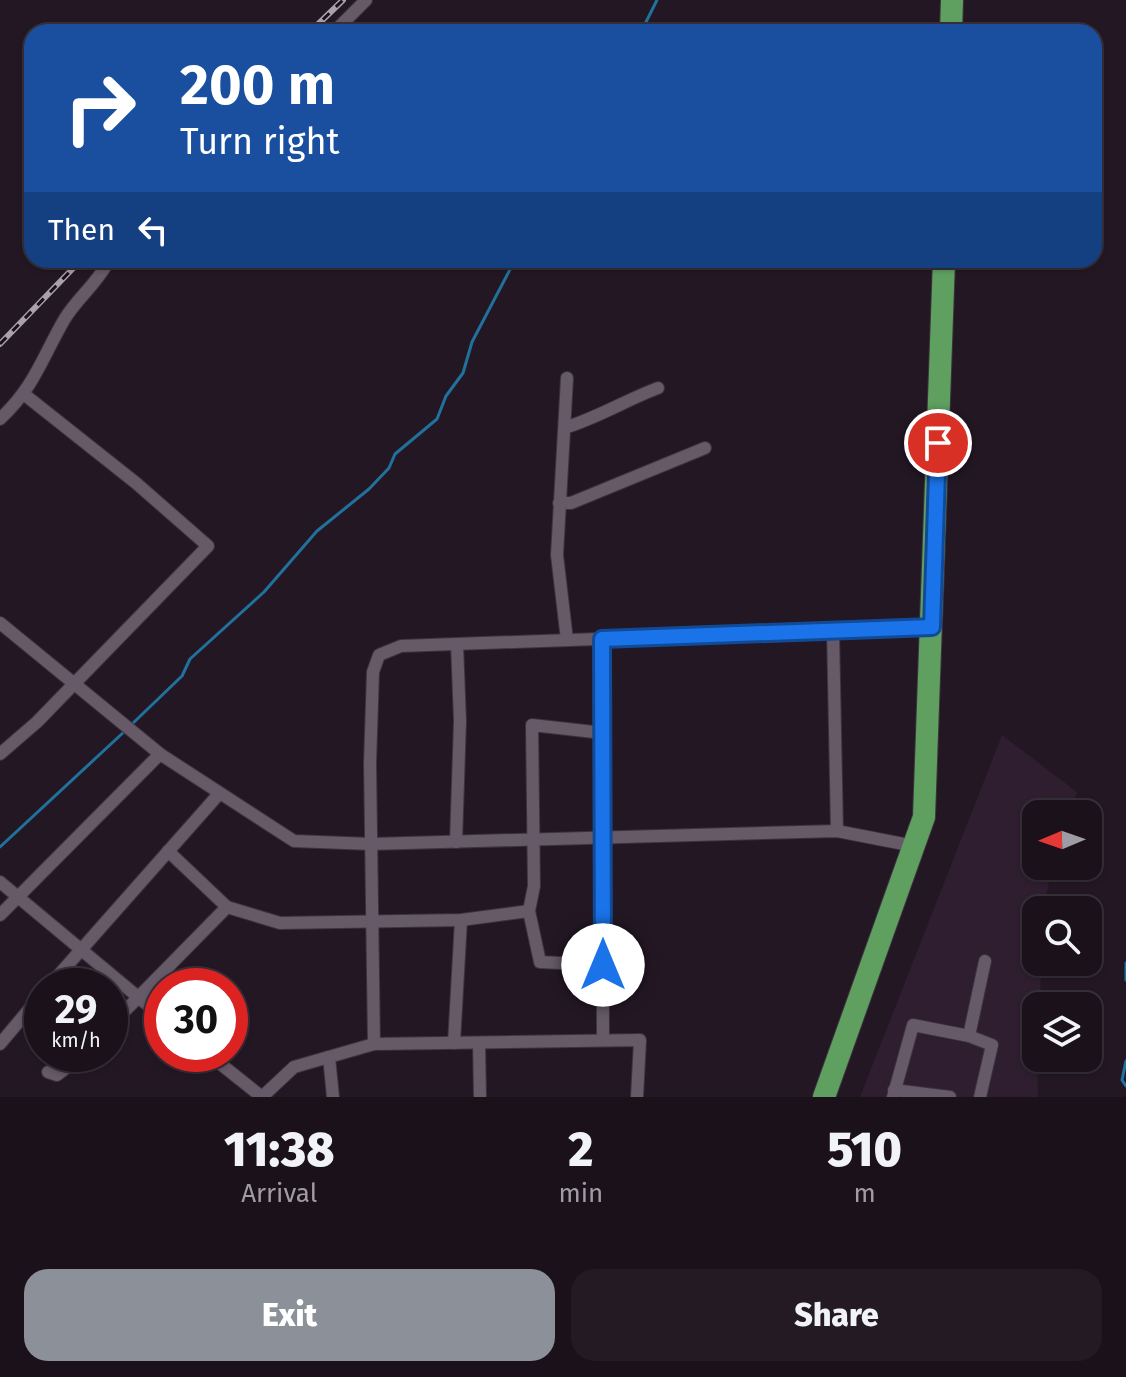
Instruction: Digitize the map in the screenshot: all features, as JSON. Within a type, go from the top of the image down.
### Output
[{"type":"highway","points":[[951,24],[952,0]]},
{"type":"highway","points":[[824,1097],[924,817],[944,268]]},
{"type":"street","points":[[342,24],[366,0]]},
{"type":"street","points":[[0,419],[25,395],[66,317],[105,268]]},
{"type":"street","points":[[567,378],[567,427],[557,555],[567,640]]},
{"type":"street","points":[[567,427],[600,417],[621,402],[658,388]]},
{"type":"street","points":[[0,754],[75,684],[208,546],[136,483],[25,395]]},
{"type":"street","points":[[559,503],[571,503],[705,448]]},
{"type":"street","points":[[0,623],[160,754],[218,795],[294,841],[371,844],[837,831],[914,846]]},
{"type":"street","points":[[374,1044],[370,920],[373,672],[379,655],[401,646],[932,627]]},
{"type":"street","points":[[833,630],[837,831]]},
{"type":"street","points":[[602,639],[603,1040]]},
{"type":"street","points":[[456,842],[460,721],[457,644]]},
{"type":"street","points":[[603,733],[532,725],[534,886],[529,911],[540,962],[603,965]]},
{"type":"street","points":[[0,915],[15,895],[94,823],[160,754]]},
{"type":"street","points":[[64,968],[218,795]]},
{"type":"street","points":[[168,851],[227,907],[280,923],[461,920],[529,911]]},
{"type":"street","points":[[0,882],[144,1003]]},
{"type":"street","points":[[128,1008],[227,907]]},
{"type":"street","points":[[454,1043],[461,920]]},
{"type":"street","points":[[969,1036],[985,961]]},
{"type":"street","points":[[0,1044],[24,1015]]},
{"type":"street","points":[[950,1097],[894,1094],[913,1025],[969,1036],[992,1045],[980,1097]]},
{"type":"street","points":[[231,1072],[262,1097],[294,1067],[374,1044],[640,1040],[637,1097]]},
{"type":"street","points":[[479,1043],[480,1097]]},
{"type":"street","points":[[329,1057],[333,1097]]},
{"type":"street","points":[[48,1072],[57,1075],[61,1072]]},
{"type":"shaded area","points":[[1002,735],[1077,792],[1074,800],[1022,800],[1022,880],[1050,880],[1046,896],[1022,896],[1022,976],[1041,976],[1040,992],[1022,992],[1022,1072],[1037,1072],[1038,1097],[860,1097]]},
{"type":"waterway","points":[[645,24],[657,0]]},
{"type":"waterway","points":[[131,725],[182,676],[190,659],[264,592],[317,531],[369,489],[389,468],[395,454],[437,419],[446,396],[463,373],[472,342],[511,268]]},
{"type":"waterway","points":[[0,847],[126,730]]},
{"type":"waterway","points":[[1126,963],[1126,980]]},
{"type":"waterway","points":[[1126,1061],[1122,1080],[1126,1086]]},
{"type":"railway","points":[[318,24],[343,0]]},
{"type":"railway","points":[[0,344],[73,268]]},
{"type":"route","points":[[603,965],[602,639],[932,627],[938,443]]}]
